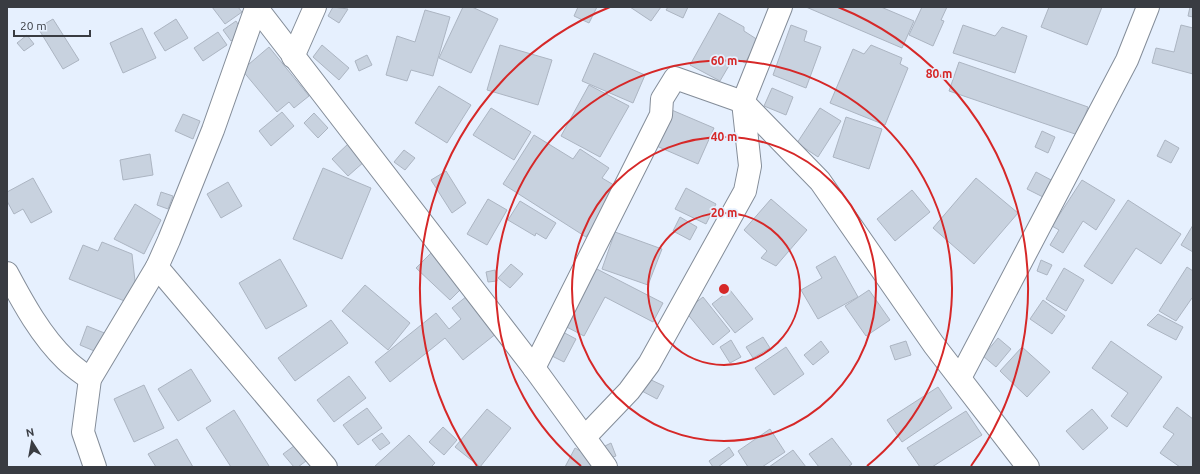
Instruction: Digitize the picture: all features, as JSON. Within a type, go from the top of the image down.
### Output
[{"type":"street","points":[[256,7],[534,368],[606,467]]},
{"type":"street","points":[[95,467],[83,432],[90,379],[157,267],[213,130],[256,7]]},
{"type":"street","points":[[293,56],[316,7]]},
{"type":"street","points":[[585,437],[629,391],[649,364],[745,191],[750,166],[743,102],[781,7]]},
{"type":"street","points":[[960,378],[1127,60],[1148,7]]},
{"type":"street","points":[[534,368],[660,115],[662,99],[675,78],[743,102],[820,180],[929,338],[1028,467]]},
{"type":"street","points":[[157,267],[326,467]]},
{"type":"street","points":[[7,273],[20,298],[48,340],[66,360],[90,379]]},
{"type":"building","points":[[212,7],[238,7],[242,12],[225,24]]},
{"type":"building","points":[[333,7],[348,9],[339,23],[328,16]]},
{"type":"building","points":[[463,7],[472,7],[498,19],[471,73],[439,58]]},
{"type":"building","points":[[578,7],[597,7],[589,23],[574,16]]},
{"type":"building","points":[[630,7],[661,7],[651,21]]},
{"type":"building","points":[[668,7],[688,7],[683,18],[666,10]]},
{"type":"building","points":[[806,7],[881,7],[914,21],[902,48]]},
{"type":"building","points":[[922,7],[947,7],[941,20],[944,21],[933,46],[909,35]]},
{"type":"building","points":[[1049,7],[1102,7],[1087,45],[1041,27]]},
{"type":"building","points":[[1190,7],[1193,7],[1193,17],[1188,16]]},
{"type":"building","points":[[425,10],[450,17],[433,76],[411,70],[407,81],[386,75],[397,36],[415,42]]},
{"type":"building","points":[[719,13],[744,27],[744,31],[758,40],[745,63],[734,57],[720,81],[690,65]]},
{"type":"building","points":[[53,19],[79,60],[63,69],[38,28]]},
{"type":"building","points":[[176,19],[188,38],[165,51],[154,33]]},
{"type":"building","points":[[236,21],[243,32],[231,41],[223,30]]},
{"type":"building","points":[[791,25],[807,31],[804,41],[821,47],[806,88],[773,75]]},
{"type":"building","points":[[963,25],[995,36],[1002,27],[1027,36],[1015,73],[953,53]]},
{"type":"building","points":[[1181,25],[1193,28],[1193,74],[1152,63],[1156,48],[1174,52]]},
{"type":"building","points":[[142,28],[156,58],[123,73],[110,43]]},
{"type":"building","points":[[218,32],[227,45],[203,61],[194,48]]},
{"type":"building","points":[[27,35],[34,44],[24,51],[17,43]]},
{"type":"building","points":[[322,45],[349,68],[339,80],[313,57]]},
{"type":"building","points":[[500,45],[552,60],[538,105],[487,90]]},
{"type":"building","points":[[871,45],[902,58],[900,64],[908,68],[885,125],[830,103],[853,49],[864,54]]},
{"type":"building","points":[[269,47],[309,96],[294,108],[289,102],[277,112],[242,70]]},
{"type":"building","points":[[594,53],[645,75],[633,103],[582,81]]},
{"type":"building","points":[[367,55],[372,65],[359,71],[355,61]]},
{"type":"building","points":[[959,62],[1088,107],[1078,135],[949,91]]},
{"type":"building","points":[[589,85],[629,106],[600,157],[561,136]]},
{"type":"building","points":[[439,86],[471,105],[447,143],[415,123]]},
{"type":"building","points":[[772,88],[793,97],[786,115],[764,106]]},
{"type":"building","points":[[491,108],[531,132],[514,160],[473,135]]},
{"type":"building","points":[[667,108],[714,128],[698,164],[652,144]]},
{"type":"building","points":[[820,108],[841,121],[818,157],[797,143]]},
{"type":"building","points":[[282,112],[294,126],[271,146],[259,131]]},
{"type":"building","points":[[314,113],[328,128],[318,138],[304,123]]},
{"type":"building","points":[[183,114],[200,121],[193,139],[175,131]]},
{"type":"building","points":[[846,117],[882,129],[869,169],[833,157]]},
{"type":"building","points":[[1042,131],[1055,137],[1048,153],[1035,147]]},
{"type":"building","points":[[534,135],[573,159],[580,149],[609,168],[602,178],[619,188],[586,237],[503,184]]},
{"type":"building","points":[[1165,140],[1179,148],[1171,163],[1157,156]]},
{"type":"building","points":[[348,144],[365,161],[348,176],[332,159]]},
{"type":"building","points":[[404,150],[415,158],[405,170],[394,162]]},
{"type":"building","points":[[150,154],[153,175],[123,180],[120,160]]},
{"type":"building","points":[[323,168],[371,188],[342,259],[293,239]]},
{"type":"building","points":[[446,171],[466,203],[452,213],[431,180]]},
{"type":"building","points":[[1036,172],[1053,181],[1045,198],[1027,189]]},
{"type":"building","points":[[33,178],[52,212],[31,223],[23,209],[14,214],[7,201],[7,192]]},
{"type":"building","points":[[976,178],[1018,213],[974,264],[933,228]]},
{"type":"building","points":[[1082,180],[1115,200],[1096,230],[1083,221],[1063,253],[1050,245],[1059,230],[1052,226]]},
{"type":"building","points":[[228,182],[242,206],[221,218],[207,194]]},
{"type":"building","points":[[686,188],[716,204],[706,224],[675,209]]},
{"type":"building","points":[[912,190],[930,212],[895,241],[877,219]]},
{"type":"building","points":[[161,192],[173,196],[168,209],[157,205]]},
{"type":"building","points":[[488,199],[507,210],[487,245],[467,234]]},
{"type":"building","points":[[771,199],[807,230],[776,266],[761,258],[767,251],[744,230]]},
{"type":"building","points":[[1128,200],[1181,234],[1161,264],[1136,248],[1112,284],[1084,266]]},
{"type":"building","points":[[520,201],[556,223],[546,239],[536,233],[535,236],[508,220]]},
{"type":"building","points":[[135,204],[161,220],[144,254],[114,239]]},
{"type":"building","points":[[680,217],[697,227],[690,240],[673,231]]},
{"type":"building","points":[[1193,225],[1193,252],[1181,245]]},
{"type":"building","points":[[615,232],[662,249],[648,285],[602,269]]},
{"type":"building","points":[[102,242],[132,254],[135,281],[127,302],[69,279],[83,245],[98,251]]},
{"type":"building","points":[[431,253],[464,286],[450,300],[416,268]]},
{"type":"building","points":[[835,256],[858,297],[818,319],[801,290],[822,278],[816,267]]},
{"type":"building","points":[[280,259],[307,306],[266,329],[239,283]]},
{"type":"building","points":[[1041,260],[1052,265],[1047,275],[1037,271]]},
{"type":"building","points":[[511,264],[523,274],[510,288],[498,278]]},
{"type":"building","points":[[591,266],[663,303],[653,322],[605,297],[584,336],[561,324]]},
{"type":"building","points":[[1187,267],[1193,271],[1193,299],[1192,298],[1176,321],[1159,311]]},
{"type":"building","points":[[1064,268],[1084,280],[1066,311],[1046,299]]},
{"type":"building","points":[[495,270],[497,281],[488,282],[486,272]]},
{"type":"building","points":[[365,285],[410,323],[388,350],[342,311]]},
{"type":"building","points":[[730,290],[753,319],[735,333],[712,304]]},
{"type":"building","points":[[869,290],[890,320],[866,336],[845,306]]},
{"type":"building","points":[[467,296],[497,333],[463,360],[445,338],[390,382],[375,362],[436,313],[449,329],[461,319],[452,308]]},
{"type":"building","points":[[703,297],[730,331],[713,345],[685,311]]},
{"type":"building","points":[[1043,300],[1065,316],[1052,334],[1030,319]]},
{"type":"building","points":[[1158,314],[1183,327],[1176,340],[1147,325]]},
{"type":"building","points":[[331,320],[348,343],[295,381],[278,358]]},
{"type":"building","points":[[87,326],[107,334],[99,353],[80,345]]},
{"type":"building","points":[[561,331],[576,339],[564,362],[548,354]]},
{"type":"building","points":[[763,337],[770,348],[753,358],[746,347]]},
{"type":"building","points":[[998,338],[1011,349],[996,367],[983,356]]},
{"type":"building","points":[[731,340],[741,357],[730,363],[720,347]]},
{"type":"building","points":[[821,341],[829,352],[813,365],[804,355]]},
{"type":"building","points":[[906,341],[911,355],[895,360],[890,346]]},
{"type":"building","points":[[1111,341],[1162,377],[1127,427],[1111,416],[1128,393],[1092,368]]},
{"type":"building","points":[[786,347],[804,374],[774,395],[755,368]]},
{"type":"building","points":[[1022,347],[1050,372],[1027,397],[1000,371]]},
{"type":"building","points":[[191,369],[211,401],[178,421],[158,389]]},
{"type":"building","points":[[349,376],[366,398],[334,422],[317,400]]},
{"type":"building","points":[[647,378],[664,386],[657,399],[640,390]]},
{"type":"building","points":[[144,385],[164,428],[134,442],[114,399]]},
{"type":"building","points":[[938,387],[952,408],[902,442],[887,420]]},
{"type":"building","points":[[1177,407],[1193,419],[1193,467],[1180,467],[1160,453],[1174,434],[1163,427]]},
{"type":"building","points":[[367,408],[382,428],[358,445],[343,425]]},
{"type":"building","points":[[487,409],[511,428],[480,467],[455,447]]},
{"type":"building","points":[[1092,409],[1108,428],[1083,450],[1066,431]]},
{"type":"building","points":[[234,410],[269,466],[268,467],[231,467],[206,428]]},
{"type":"building","points":[[966,411],[982,435],[932,467],[920,467],[907,448]]},
{"type":"building","points":[[443,427],[457,440],[444,455],[429,442]]},
{"type":"building","points":[[770,429],[785,452],[762,467],[748,467],[738,451]]},
{"type":"building","points":[[382,433],[390,443],[380,450],[372,440]]},
{"type":"building","points":[[409,435],[435,463],[431,467],[374,467]]},
{"type":"building","points":[[832,438],[852,464],[848,467],[819,467],[809,454]]},
{"type":"building","points":[[177,439],[193,467],[156,467],[148,454]]},
{"type":"building","points":[[298,443],[310,458],[298,467],[294,467],[283,454]]},
{"type":"building","points":[[611,443],[616,456],[610,458],[605,446]]},
{"type":"building","points":[[729,447],[734,455],[718,467],[713,467],[709,461]]},
{"type":"building","points":[[575,448],[603,463],[601,467],[565,467]]},
{"type":"building","points":[[793,450],[806,467],[769,467]]}]
